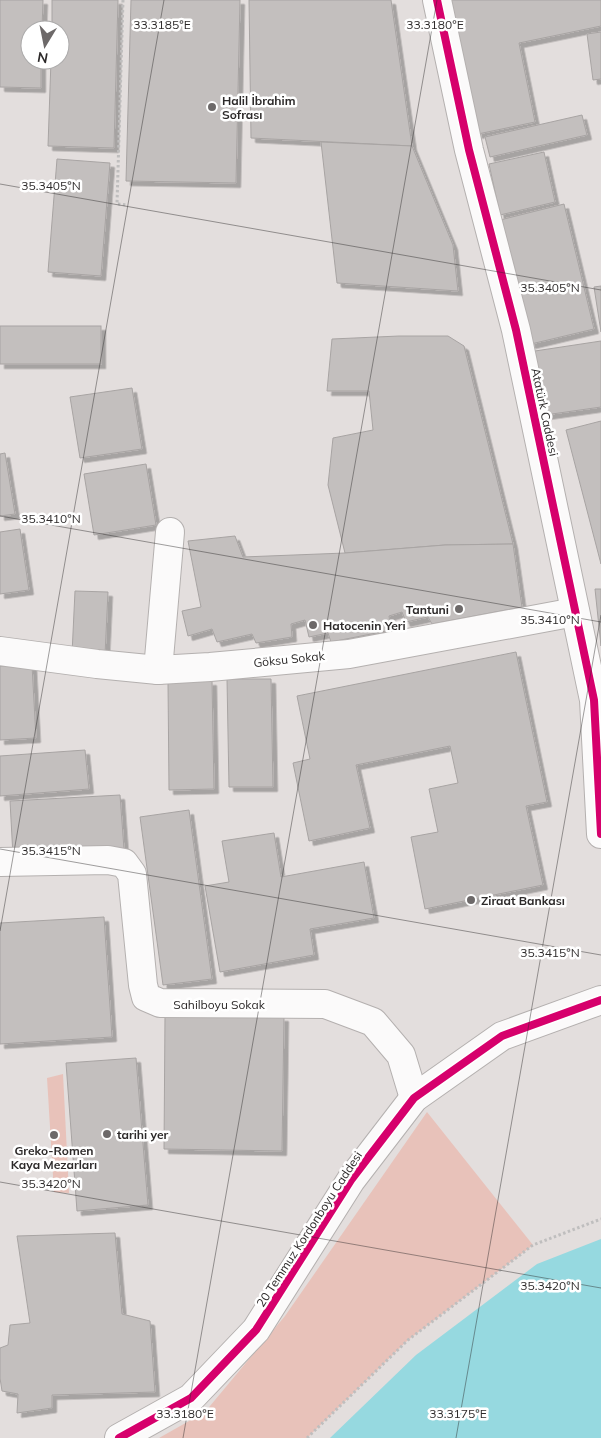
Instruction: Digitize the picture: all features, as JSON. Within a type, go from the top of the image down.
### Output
[{"type":"street","name":"Atatürk Caddesi","points":[[437,0],[469,150],[516,330],[594,700],[601,834]]},
{"type":"street","points":[[158,670],[170,532]]},
{"type":"street","name":"Göksu Sokak","points":[[0,651],[158,670],[210,667],[349,654],[575,612]]},
{"type":"street","name":"Sahilboyu Sokak","points":[[0,862],[108,860],[124,864],[132,874],[143,985],[146,997],[160,1004],[325,1004],[373,1022],[401,1055],[414,1098]]},
{"type":"street","name":"20 Temmuz Kordonboyu Caddesi","points":[[119,1438],[191,1398],[256,1330],[351,1180],[414,1098],[502,1036],[601,1000]]},
{"type":"path","points":[[123,0],[117,204],[127,205]]},
{"type":"path","points":[[307,1438],[408,1340],[534,1245],[601,1219]]},
{"type":"shaded area","points":[[63,1074],[69,1193],[54,1192],[47,1078]]},
{"type":"shaded area","points":[[427,1112],[533,1245],[408,1340],[307,1438],[159,1438],[205,1412],[285,1316]]},
{"type":"water","points":[[601,1239],[601,1438],[330,1438],[416,1355],[537,1264]]},
{"type":"building","points":[[0,0],[43,0],[42,20],[20,20],[20,70],[41,70],[41,88],[0,87]]},
{"type":"building","points":[[52,0],[118,0],[114,148],[48,146],[51,70],[70,70],[70,20],[52,20]]},
{"type":"building","points":[[131,0],[240,0],[236,183],[126,181]]},
{"type":"building","points":[[249,0],[391,0],[412,146],[251,138]]},
{"type":"building","points":[[450,0],[601,0],[601,26],[519,43],[535,122],[478,134]]},
{"type":"building","points":[[601,32],[601,79],[593,80],[587,34]]},
{"type":"building","points":[[582,115],[587,135],[490,157],[485,137]]},
{"type":"building","points":[[321,142],[412,146],[453,245],[458,291],[337,283]]},
{"type":"building","points":[[544,152],[555,202],[500,215],[489,164]]},
{"type":"building","points":[[57,159],[110,163],[101,276],[48,272]]},
{"type":"building","points":[[564,204],[594,329],[531,344],[500,220]]},
{"type":"building","points":[[601,286],[601,332],[594,287]]},
{"type":"building","points":[[0,326],[101,326],[101,364],[0,364]]},
{"type":"building","points":[[448,336],[464,346],[513,544],[445,545],[345,553],[328,485],[333,438],[373,430],[369,391],[327,391],[332,339]]},
{"type":"building","points":[[601,341],[601,407],[545,415],[535,351]]},
{"type":"building","points":[[132,388],[142,449],[80,458],[70,397]]},
{"type":"building","points":[[601,421],[601,564],[566,430]]},
{"type":"building","points":[[5,453],[15,514],[0,516],[0,454]]},
{"type":"building","points":[[146,464],[156,525],[94,535],[84,474]]},
{"type":"building","points":[[20,529],[29,590],[0,594],[0,532]]},
{"type":"building","points":[[235,536],[243,557],[345,553],[445,545],[513,544],[522,607],[432,624],[428,617],[406,622],[402,612],[389,616],[391,630],[331,642],[328,633],[309,637],[305,620],[291,624],[292,637],[256,643],[252,634],[217,642],[212,629],[188,636],[182,611],[201,607],[188,541]]},
{"type":"building","points":[[595,589],[601,589],[601,646]]},
{"type":"building","points":[[75,591],[108,592],[105,655],[72,654]]},
{"type":"building","points":[[516,652],[547,802],[526,806],[543,885],[425,909],[411,837],[438,832],[429,789],[458,783],[450,746],[356,765],[370,828],[309,841],[293,763],[310,759],[297,696]]},
{"type":"building","points":[[32,665],[36,738],[0,740],[0,666]]},
{"type":"building","points":[[227,679],[271,679],[273,787],[229,787]]},
{"type":"building","points":[[212,681],[214,789],[169,790],[168,682]]},
{"type":"building","points":[[85,750],[89,789],[0,796],[0,756]]},
{"type":"building","points":[[120,795],[124,849],[13,856],[10,801]]},
{"type":"building","points":[[189,810],[212,979],[163,985],[140,817]]},
{"type":"building","points":[[274,833],[281,877],[364,862],[374,918],[310,929],[314,955],[220,972],[205,886],[229,882],[222,841]]},
{"type":"building","points":[[104,917],[112,1037],[0,1044],[0,923]]},
{"type":"building","points":[[165,1015],[284,1017],[282,1151],[164,1149]]},
{"type":"building","name":"tarihi yer","points":[[136,1058],[148,1205],[77,1211],[66,1063]]},
{"type":"building","points":[[115,1233],[122,1314],[150,1321],[155,1392],[52,1395],[52,1408],[17,1413],[18,1394],[2,1391],[0,1348],[8,1345],[10,1325],[30,1323],[17,1236]]},
{"type":"cycle path","points":[[437,0],[469,150],[516,330],[594,700],[601,834]]},
{"type":"cycle path","points":[[119,1438],[191,1398],[256,1330],[351,1180],[414,1098],[502,1036],[601,1000]]},
{"type":"place","name":"Halil İbrahim Sofrası","points":[[212,107]]},
{"type":"place","name":"Tantuni","points":[[459,609]]},
{"type":"place","name":"Hatocenin Yeri","points":[[313,625]]},
{"type":"place","name":"Ziraat Bankası","points":[[471,900]]},
{"type":"place","name":"tarihi yer","points":[[107,1134]]},
{"type":"place","name":"Greko-Romen Kaya Mezarları","points":[[54,1135]]}]
